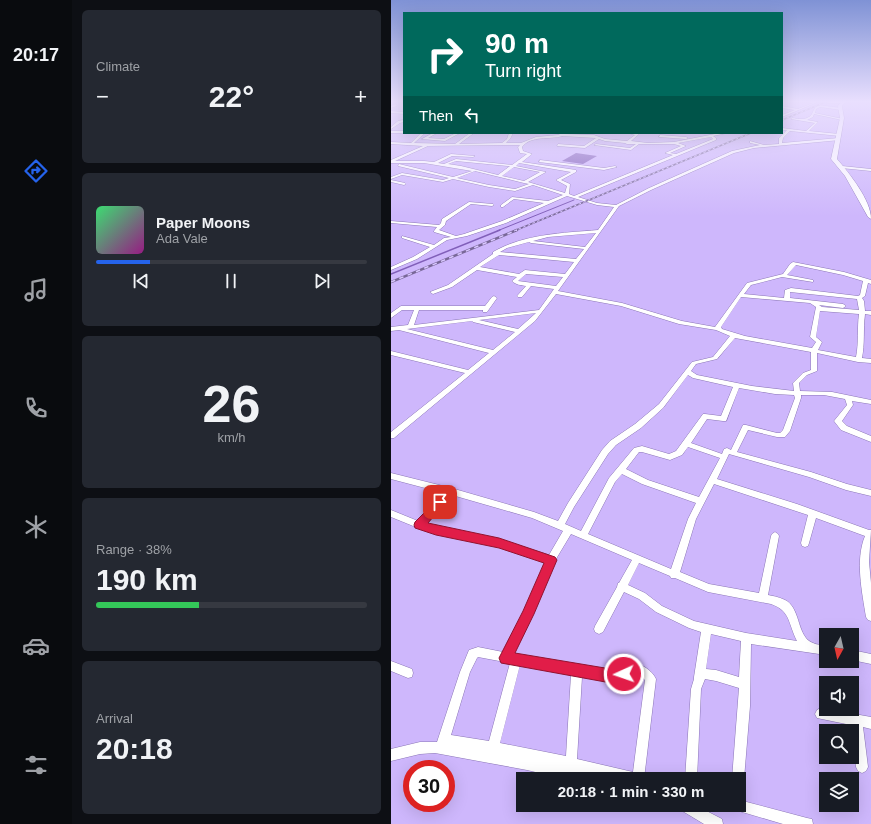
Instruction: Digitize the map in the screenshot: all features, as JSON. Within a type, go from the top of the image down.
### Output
[{"type":"main road","points":[[838,139],[834,157],[835,162],[842,167],[851,180],[871,217]]},
{"type":"street","points":[[412,144],[417,139]]},
{"type":"street","points":[[434,139],[459,142]]},
{"type":"street","points":[[455,145],[463,139]]},
{"type":"street","points":[[502,145],[508,139]]},
{"type":"street","points":[[391,143],[428,145],[502,145],[523,143],[532,139]]},
{"type":"street","points":[[562,139],[558,145],[585,146],[594,139]]},
{"type":"street","points":[[601,139],[638,144],[672,143],[690,139]]},
{"type":"street","points":[[627,143],[631,139]]},
{"type":"street","points":[[654,144],[657,139]]},
{"type":"street","points":[[573,197],[714,139]]},
{"type":"street","points":[[780,145],[781,139]]},
{"type":"street","points":[[391,436],[494,352],[541,311],[616,206],[725,155],[749,148],[821,139]]},
{"type":"street","points":[[751,142],[766,146]]},
{"type":"street","points":[[499,176],[531,154],[521,152],[520,147],[523,143]]},
{"type":"street","points":[[672,143],[684,146],[667,153],[676,155]]},
{"type":"street","points":[[595,145],[631,149],[638,144]]},
{"type":"street","points":[[394,162],[399,157],[428,145]]},
{"type":"street","points":[[435,163],[451,155],[473,156]]},
{"type":"street","points":[[524,159],[604,169],[615,167]]},
{"type":"street","points":[[445,164],[456,160],[512,166],[544,172]]},
{"type":"street","points":[[394,162],[445,164],[533,184],[597,204],[616,206]]},
{"type":"street","points":[[394,162],[489,186],[518,190],[533,184]]},
{"type":"street","points":[[518,162],[575,171],[557,180],[569,185],[567,195]]},
{"type":"street","points":[[842,167],[871,170]]},
{"type":"street","points":[[507,170],[537,175]]},
{"type":"street","points":[[524,182],[549,170]]},
{"type":"street","points":[[391,181],[401,174],[441,180],[474,171]]},
{"type":"street","points":[[391,181],[405,184]]},
{"type":"street","points":[[502,206],[513,198],[518,190]]},
{"type":"street","points":[[391,269],[415,258],[446,238],[465,235],[504,222],[546,202],[567,195]]},
{"type":"street","points":[[513,198],[546,202]]},
{"type":"street","points":[[456,236],[437,231],[439,226],[443,224],[444,220],[470,203],[492,205]]},
{"type":"street","points":[[391,222],[439,226]]},
{"type":"street","points":[[495,253],[505,247],[548,236],[598,231]]},
{"type":"street","points":[[404,237],[433,246]]},
{"type":"street","points":[[530,240],[531,242],[586,248]]},
{"type":"street","points":[[433,292],[450,286],[475,268],[500,253],[577,261]]},
{"type":"street","points":[[783,276],[789,271],[792,265],[798,264],[869,281],[862,296],[859,298]]},
{"type":"street","points":[[475,268],[520,276]]},
{"type":"street","points":[[566,276],[523,272],[516,282],[622,305],[681,323],[718,328],[733,336],[814,350],[858,360],[871,361]]},
{"type":"street","points":[[718,328],[749,284],[765,279],[783,276],[811,281]]},
{"type":"street","points":[[520,296],[530,284]]},
{"type":"street","points":[[787,300],[787,291],[791,290],[859,298]]},
{"type":"street","points":[[740,295],[787,300],[816,306],[871,313]]},
{"type":"street","points":[[481,318],[494,298]]},
{"type":"street","points":[[858,360],[861,347],[860,328],[862,312],[861,301],[859,298]]},
{"type":"street","points":[[816,306],[843,306]]},
{"type":"street","points":[[733,453],[746,427],[777,435],[782,435],[786,431],[798,398],[796,383],[805,374],[814,371],[814,350],[819,342],[817,339],[813,338],[816,306]]},
{"type":"street","points":[[391,316],[401,308],[487,308]]},
{"type":"street","points":[[409,327],[417,308]]},
{"type":"street","points":[[448,322],[454,309]]},
{"type":"street","points":[[393,328],[541,311]]},
{"type":"street","points":[[471,319],[519,331]]},
{"type":"street","points":[[393,328],[494,352]]},
{"type":"street","points":[[493,748],[511,659],[528,614],[565,528],[571,506],[605,452],[613,443],[638,426],[661,406],[694,363],[715,358],[733,336]]},
{"type":"street","points":[[391,354],[470,372]]},
{"type":"street","points":[[687,371],[695,377],[737,385],[797,393],[833,393],[848,398],[871,402]]},
{"type":"street","points":[[583,535],[612,480],[637,450],[642,448],[670,457],[679,453],[705,416],[723,419],[737,385]]},
{"type":"street","points":[[848,398],[850,405],[838,421],[844,428],[871,439]]},
{"type":"street","points":[[686,444],[724,457]]},
{"type":"street","points":[[674,575],[691,519],[727,451],[811,475],[846,487],[871,493]]},
{"type":"street","points":[[621,470],[645,482],[701,500]]},
{"type":"street","points":[[391,476],[451,491],[534,515],[708,588],[763,598],[783,604],[790,611],[803,642],[811,648]]},
{"type":"street","points":[[712,480],[813,513],[871,534],[867,546],[866,569],[871,617]]},
{"type":"street","points":[[419,525],[451,491]]},
{"type":"street","points":[[391,513],[436,531],[499,543],[551,560]]},
{"type":"street","points":[[805,543],[813,513]]},
{"type":"street","points":[[763,598],[775,536]]},
{"type":"street","points":[[599,629],[637,559]]},
{"type":"street","points":[[621,586],[635,592],[659,609],[693,625],[746,638],[819,649]]},
{"type":"street","points":[[691,772],[696,689],[707,628]]},
{"type":"street","points":[[739,772],[745,684],[746,638]]},
{"type":"street","points":[[445,744],[465,672],[473,654],[478,652],[611,676],[624,674],[628,670],[633,669],[645,672],[651,679],[639,772]]},
{"type":"street","points":[[859,656],[871,659]]},
{"type":"street","points":[[391,666],[408,673]]},
{"type":"street","points":[[571,763],[577,671]]},
{"type":"street","points":[[699,678],[705,673],[745,684]]},
{"type":"street","points":[[833,716],[871,723]]},
{"type":"street","points":[[857,720],[862,767]]},
{"type":"street","points":[[445,744],[561,772]]},
{"type":"street","points":[[391,755],[445,744],[493,748],[609,772]]},
{"type":"street","points":[[746,808],[807,824]]},
{"type":"street","points":[[696,812],[717,824]]},
{"type":"shaded area","points":[[576,153],[597,156],[583,164],[562,161]]},
{"type":"waterway","points":[[497,231],[574,200]]},
{"type":"waterway","points":[[391,274],[500,230]]},
{"type":"railway","points":[[514,231],[735,139]]},
{"type":"railway","points":[[391,282],[517,230]]},
{"type":"route","points":[[440,502],[419,525],[436,531],[499,543],[551,560],[528,614],[505,658],[567,670],[611,676],[619,676],[624,674]]}]
